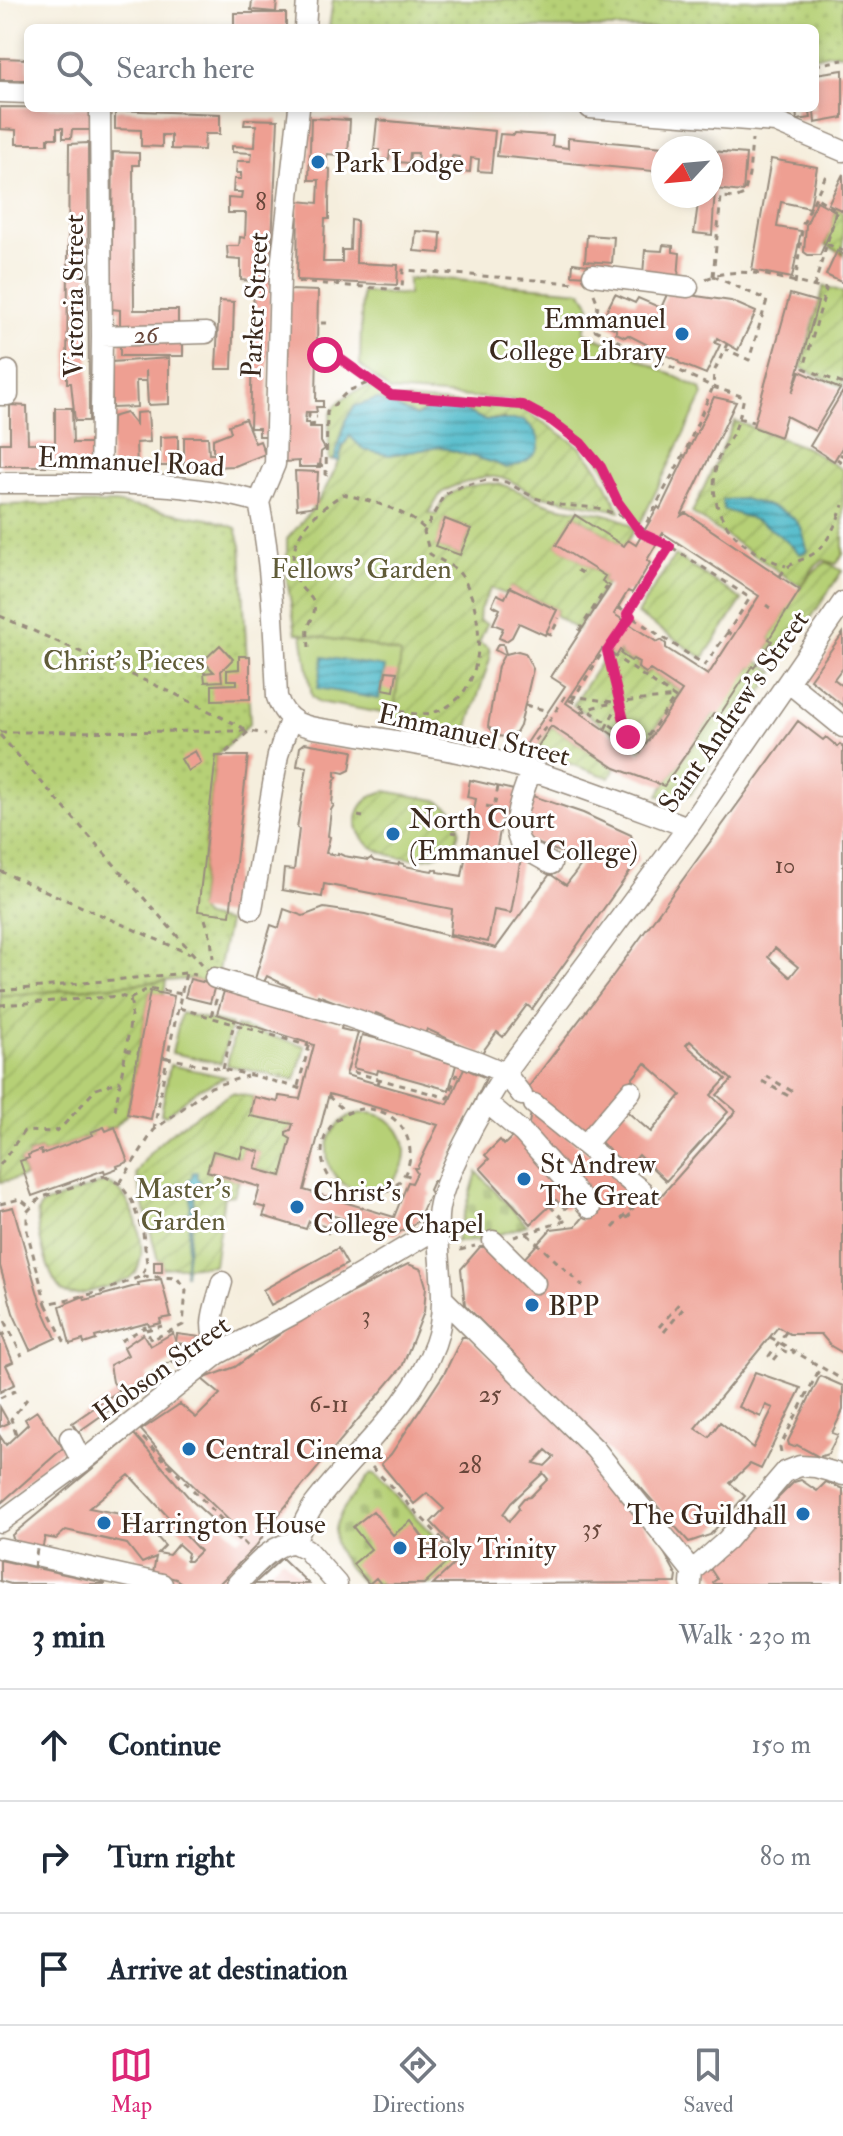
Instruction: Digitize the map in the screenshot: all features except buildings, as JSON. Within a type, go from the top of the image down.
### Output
[{"type":"street","points":[[305,24],[307,0]]},
{"type":"street","points":[[0,92],[24,93]]},
{"type":"street","name":"Victoria Street","points":[[100,112],[100,484]]},
{"type":"street","name":"Parker Street","points":[[259,502],[275,464],[280,276],[299,112]]},
{"type":"street","points":[[643,112],[775,122],[843,151]]},
{"type":"street","points":[[587,282],[688,287]]},
{"type":"street","points":[[102,336],[206,333]]},
{"type":"street","points":[[0,395],[8,395],[8,371]]},
{"type":"street","name":"Emmanuel Road","points":[[0,483],[100,484],[221,491],[259,502]]},
{"type":"street","points":[[252,909],[286,729],[277,697],[271,586],[259,502]]},
{"type":"street","name":"Saint Andrew's Street","points":[[438,1215],[444,1189],[486,1102],[505,1073],[688,827],[843,602]]},
{"type":"street","points":[[788,682],[843,727]]},
{"type":"street","name":"Emmanuel Street","points":[[286,729],[304,725],[531,770],[688,827]]},
{"type":"street","points":[[531,770],[522,797],[517,832],[522,845],[551,864]]},
{"type":"street","points":[[218,982],[349,1017],[505,1073],[528,1100],[642,1191]]},
{"type":"street","points":[[585,1145],[631,1091]]},
{"type":"street","points":[[486,1102],[523,1133],[590,1208]]},
{"type":"street","points":[[294,1543],[313,1507],[412,1389],[435,1343],[442,1298],[438,1215]]},
{"type":"street","name":"Hobson Street","points":[[0,1522],[82,1462],[218,1354],[297,1312],[426,1235],[438,1215]]},
{"type":"street","points":[[493,1241],[535,1283]]},
{"type":"street","points":[[218,1354],[210,1329],[222,1282]]},
{"type":"street","points":[[442,1298],[595,1449],[691,1577],[785,1472],[800,1466],[841,1471]]},
{"type":"street","points":[[70,1438],[82,1462]]},
{"type":"street","points":[[237,1584],[261,1560],[285,1543],[294,1543],[306,1549],[337,1584]]},
{"type":"street","points":[[0,1548],[162,1584]]},
{"type":"path","points":[[819,64],[843,60]]},
{"type":"path","points":[[713,276],[721,197],[744,195],[752,138]]},
{"type":"path","points":[[795,284],[803,224],[827,173]]},
{"type":"path","points":[[815,197],[843,213]]},
{"type":"path","points":[[814,287],[837,210]]},
{"type":"path","points":[[827,244],[843,251]]},
{"type":"path","points":[[280,276],[299,282],[402,290],[403,270],[587,282],[598,304],[595,330],[713,387],[744,397],[736,428],[718,458],[715,488],[722,524],[750,550],[786,566]]},
{"type":"path","points":[[713,276],[746,270],[826,289],[804,368],[843,384]]},
{"type":"path","points":[[641,533],[686,450],[713,387],[714,372],[726,346],[749,360],[767,300],[713,276]]},
{"type":"path","points":[[321,323],[329,323]]},
{"type":"path","points":[[321,355],[335,355],[391,395],[522,405],[552,421],[581,443],[601,467],[641,533],[672,547],[750,598]]},
{"type":"path","points":[[326,476],[327,412],[348,391],[370,382]]},
{"type":"path","points":[[309,412],[309,417],[317,417]]},
{"type":"path","points":[[738,418],[753,422]]},
{"type":"path","points":[[309,425],[318,424]]},
{"type":"path","points":[[840,457],[843,463]]},
{"type":"path","points":[[317,465],[326,466]]},
{"type":"path","points":[[425,529],[444,495],[462,486],[487,480],[506,482],[535,498],[560,505],[598,508],[630,519]]},
{"type":"path","points":[[309,648],[308,628],[315,611],[314,601],[300,586],[294,568],[294,550],[298,536],[319,509],[343,494],[389,505],[414,519],[425,529],[430,554],[459,572],[476,607],[478,655],[469,684],[452,704],[437,712],[419,715],[395,710],[392,703]]},
{"type":"path","points":[[780,576],[786,566],[817,551],[839,519],[843,505]]},
{"type":"path","points":[[572,699],[602,653],[607,651],[672,547],[678,543]]},
{"type":"path","points":[[713,574],[716,568]]},
{"type":"path","points":[[577,570],[584,574]]},
{"type":"path","points":[[579,631],[608,589]]},
{"type":"path","points":[[618,607],[705,665],[754,593]]},
{"type":"path","points":[[0,616],[175,694],[249,731]]},
{"type":"path","points":[[546,632],[551,635],[559,618]]},
{"type":"path","points":[[728,632],[733,636]]},
{"type":"path","points":[[607,651],[676,698]]},
{"type":"path","points":[[607,651],[629,745]]},
{"type":"path","points":[[526,749],[541,734],[566,695],[642,747],[676,698]]},
{"type":"path","points":[[581,713],[619,703],[676,698]]},
{"type":"path","points":[[572,699],[619,703]]},
{"type":"path","points":[[605,729],[619,703]]},
{"type":"path","points":[[525,705],[548,711]]},
{"type":"path","points":[[0,733],[286,729]]},
{"type":"path","points":[[224,754],[249,731]]},
{"type":"path","points":[[0,733],[218,982]]},
{"type":"path","points":[[486,806],[494,808],[498,787]]},
{"type":"path","points":[[0,871],[193,956]]},
{"type":"path","points":[[205,919],[218,982],[211,1016]]},
{"type":"path","points":[[0,991],[186,973],[218,982]]},
{"type":"path","points":[[154,1130],[165,1058],[186,973]]},
{"type":"path","points":[[0,1005],[121,996],[130,999],[149,988],[182,994]]},
{"type":"path","points":[[115,1110],[132,1009],[130,999]]},
{"type":"path","points":[[165,1058],[300,1088],[310,1044],[179,1008]]},
{"type":"path","points":[[223,1069],[234,1021]]},
{"type":"path","points":[[126,1050],[138,1053]]},
{"type":"path","points":[[353,1072],[379,1082],[448,1098],[460,1067]]},
{"type":"path","points":[[379,1082],[382,1071]]},
{"type":"path","points":[[120,1184],[154,1130],[211,1087],[251,1075]]},
{"type":"path","points":[[764,1078],[794,1096]]},
{"type":"path","points":[[0,1165],[24,1131],[54,1132],[96,1089],[120,1081]]},
{"type":"path","points":[[328,1096],[347,1113]]},
{"type":"path","points":[[371,1109],[383,1112],[402,1127],[410,1150],[404,1174],[396,1185],[371,1197],[357,1196],[333,1183],[322,1159],[322,1145],[327,1132],[335,1121],[347,1113],[371,1109]]},
{"type":"path","points":[[404,1174],[415,1178]]},
{"type":"path","points":[[66,1345],[46,1304],[27,1231],[30,1207],[40,1198],[104,1176],[120,1184],[132,1201],[143,1233],[147,1263],[142,1276]]},
{"type":"path","points":[[0,1204],[20,1199],[30,1207]]},
{"type":"path","points":[[550,1206],[565,1221]]},
{"type":"path","points":[[613,1228],[632,1208],[634,1211],[622,1222]]},
{"type":"path","points":[[527,1234],[583,1286]]},
{"type":"path","points":[[46,1304],[101,1292],[142,1276],[177,1278],[186,1290],[183,1325],[151,1340],[145,1327],[121,1341]]},
{"type":"path","points":[[659,1327],[681,1301]]},
{"type":"path","points":[[664,1332],[686,1305]]},
{"type":"path","points":[[0,1310],[22,1356]]},
{"type":"path","points":[[146,1331],[162,1326]]},
{"type":"path","points":[[0,1336],[10,1331]]},
{"type":"path","points":[[786,1332],[769,1356],[774,1360],[782,1350],[791,1354],[794,1352]]},
{"type":"path","points":[[770,1337],[843,1380]]},
{"type":"path","points":[[785,1472],[780,1447],[821,1366]]},
{"type":"path","points":[[0,1398],[19,1389]]},
{"type":"path","points":[[16,1434],[11,1419],[27,1399]]},
{"type":"path","points":[[130,1423],[156,1454],[261,1560]]},
{"type":"path","points":[[358,1453],[461,1558]]},
{"type":"path","points":[[34,1567],[37,1549]]},
{"type":"green space","points":[[333,0],[843,0],[843,54],[819,56],[819,24],[330,24]]},
{"type":"green space","points":[[836,208],[843,211],[843,254],[826,245]]},
{"type":"green space","points":[[433,278],[581,291],[590,305],[584,332],[701,389],[703,395],[640,524],[623,505],[587,444],[551,416],[511,400],[390,391],[360,365],[362,292],[408,295],[408,279]]},
{"type":"green space","points":[[824,286],[843,292],[843,387],[801,368]]},
{"type":"green space","name":"Fellows' Garden","points":[[372,387],[390,398],[523,409],[579,446],[598,468],[620,511],[536,495],[507,479],[487,476],[441,493],[429,513],[436,515],[444,501],[456,491],[481,484],[496,484],[551,505],[609,515],[635,529],[624,546],[575,515],[557,545],[605,576],[602,581],[606,584],[577,630],[555,615],[557,610],[511,587],[507,595],[491,588],[480,609],[479,621],[487,624],[479,642],[489,648],[490,659],[465,735],[393,720],[401,654],[296,633],[287,580],[287,539],[325,490],[350,435],[389,455],[440,447],[506,468],[504,418],[484,420],[459,408],[441,407],[416,416],[397,407],[346,419],[334,460],[329,460],[331,414],[348,395]],"holes":[[[445,519],[471,529],[460,555],[436,546]]]},
{"type":"green space","points":[[735,421],[809,449],[843,470],[843,554],[836,564],[824,560],[816,565],[800,586],[692,513]]},
{"type":"green space","name":"Christ's Pieces","points":[[114,503],[214,520],[236,528],[241,546],[250,723],[216,756],[198,908],[204,917],[228,922],[215,985],[190,979],[0,996],[0,505]]},
{"type":"green space","points":[[675,555],[742,600],[703,658],[637,614]]},
{"type":"green space","points":[[827,562],[842,571],[783,660],[767,649],[772,641],[769,639],[802,585],[818,567]]},
{"type":"green space","points":[[302,634],[402,654],[394,715],[319,702],[312,696]]},
{"type":"green space","points":[[620,650],[621,655],[630,661],[639,662],[638,668],[646,674],[651,670],[667,682],[666,685],[669,683],[681,691],[640,750],[573,705],[607,652],[616,657]]},
{"type":"green space","points":[[758,661],[775,672],[691,793],[674,801],[658,795],[714,713]]},
{"type":"green space","points":[[551,726],[615,768],[610,778],[535,751]]},
{"type":"green space","points":[[385,791],[436,800],[452,809],[459,831],[452,846],[436,855],[414,858],[392,855],[372,847],[360,833],[358,814],[368,799]]},
{"type":"green space","points":[[166,981],[164,994],[150,992],[127,1114],[115,1127],[92,1132],[93,1135],[42,1154],[40,1150],[28,1154],[29,1158],[20,1162],[25,1177],[0,1182],[0,996]]},
{"type":"green space","points":[[181,1013],[231,1025],[221,1063],[172,1053]]},
{"type":"green space","points":[[236,1026],[305,1046],[295,1080],[227,1065]]},
{"type":"green space","points":[[170,1065],[226,1077],[200,1088],[166,1115],[161,1114]]},
{"type":"green space","name":"Master's Garden","points":[[232,1093],[254,1097],[250,1115],[293,1124],[291,1130],[286,1132],[291,1139],[281,1176],[255,1169],[259,1152],[243,1147],[240,1158],[213,1151],[207,1171],[239,1181],[234,1195],[224,1196],[214,1265],[162,1268],[136,1174],[144,1160],[166,1137]]},
{"type":"green space","points":[[358,1113],[374,1113],[388,1119],[399,1130],[405,1152],[399,1174],[388,1185],[374,1191],[358,1191],[344,1185],[333,1174],[327,1160],[327,1144],[333,1130],[344,1119]]},
{"type":"green space","points":[[477,1172],[527,1225],[479,1241],[456,1242]]},
{"type":"green space","points":[[102,1183],[112,1185],[120,1192],[132,1210],[140,1236],[139,1265],[135,1273],[121,1282],[76,1295],[68,1294],[55,1282],[50,1270],[41,1244],[38,1211],[43,1204]]},
{"type":"green space","points":[[374,1474],[459,1562],[433,1584],[364,1584],[339,1554],[335,1529],[339,1517],[369,1475]]},
{"type":"water","points":[[377,399],[416,416],[433,408],[459,408],[484,420],[524,420],[538,437],[539,444],[533,456],[506,468],[440,447],[389,455],[364,450],[350,436],[342,447],[339,461],[334,460],[346,419],[355,406]]},
{"type":"water","points":[[743,499],[789,515],[800,526],[808,551],[800,554],[765,526],[724,510],[722,500]]},
{"type":"water","points":[[323,657],[385,667],[379,699],[318,688]]},
{"type":"water","points":[[193,1172],[197,1172],[200,1185],[196,1186],[185,1275],[192,1186],[188,1186]]},
{"type":"place","name":"Park Lodge","points":[[318,162]]},
{"type":"place","name":"Emmanuel College Library","points":[[682,334]]},
{"type":"place","name":"North Court (Emmanuel College)","points":[[393,834]]},
{"type":"place","name":"St Andrew The Great","points":[[524,1179]]},
{"type":"place","name":"Christ's College Chapel","points":[[297,1207]]},
{"type":"place","name":"BPP","points":[[532,1305]]},
{"type":"place","name":"Central Cinema","points":[[189,1449]]},
{"type":"place","name":"The Guildhall","points":[[803,1514]]},
{"type":"place","name":"Harrington House","points":[[104,1523]]},
{"type":"place","name":"Holy Trinity","points":[[400,1548]]},
{"type":"route","points":[[325,355],[335,355],[391,395],[522,405],[552,421],[581,443],[601,467],[618,502],[641,533],[670,546],[627,614],[631,616],[607,651],[628,737]]}]
